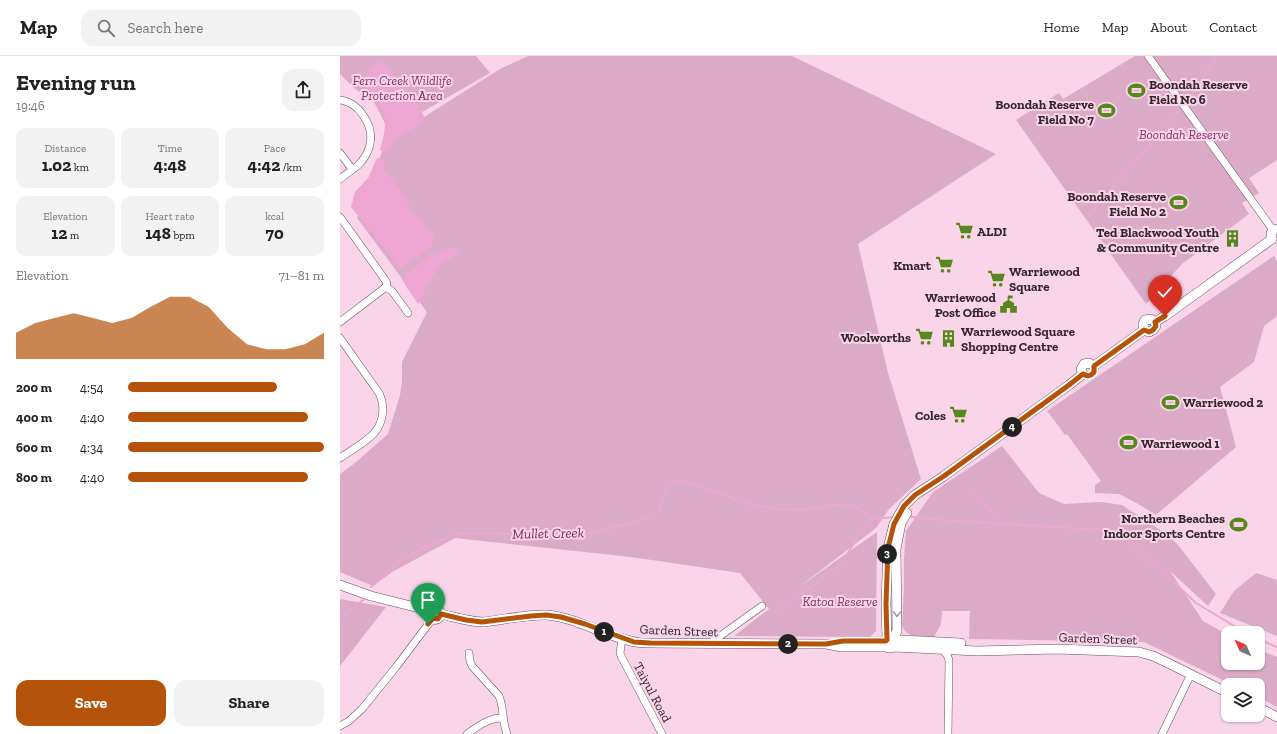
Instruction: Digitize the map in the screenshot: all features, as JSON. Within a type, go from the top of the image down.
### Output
[{"type":"street","points":[[892,641],[886,604],[888,548],[898,524],[905,516],[907,507],[925,488],[944,476],[1083,374],[1088,376],[1091,375],[1094,372],[1094,366],[1144,330],[1143,324],[1145,320],[1149,319],[1155,322],[1165,316],[1275,235],[1148,56]]},
{"type":"street","points":[[340,100],[350,103],[361,112],[370,133],[370,144],[365,157],[361,163],[340,179]]},
{"type":"street","points":[[340,153],[352,170]]},
{"type":"street","points":[[340,216],[387,283],[386,287]]},
{"type":"street","points":[[386,287],[392,291],[408,313]]},
{"type":"street","points":[[340,322],[386,287]]},
{"type":"street","points":[[340,338],[379,393],[383,401],[383,411],[376,431],[340,458]]},
{"type":"street","points":[[892,641],[898,524]]},
{"type":"street","name":"Garden Street","points":[[340,584],[371,596],[435,614],[482,622],[546,615],[573,620],[634,642],[709,644],[826,644],[843,641],[892,641],[960,643],[1006,650]]},
{"type":"street","points":[[709,644],[762,606]]},
{"type":"street","points":[[340,726],[349,721],[362,709],[396,667],[435,614]]},
{"type":"street","name":"Taiyul Road","points":[[622,638],[621,656],[662,734]]},
{"type":"street","name":"Garden Street","points":[[892,641],[942,649],[977,651],[1058,649],[1140,652],[1153,656],[1221,689]]},
{"type":"street","points":[[942,649],[947,654],[949,660],[948,734]]},
{"type":"street","points":[[949,660],[953,652],[957,649]]},
{"type":"street","points":[[469,653],[472,666],[499,696],[501,701],[502,718],[507,734]]},
{"type":"street","points":[[1162,734],[1191,674]]},
{"type":"street","points":[[1265,711],[1277,717]]},
{"type":"street","points":[[467,734],[488,720],[502,718]]},
{"type":"green space","name":"Fern Creek Wildlife Protection Area","points":[[340,56],[476,56],[490,73],[389,131],[374,102],[354,88],[340,74]]},
{"type":"green space","name":"Katoa Reserve","points":[[528,56],[792,56],[996,154],[858,244],[888,373],[921,479],[889,509],[876,528],[799,587],[877,532],[876,631],[870,637],[734,636],[769,609],[740,573],[631,557],[455,538],[392,572],[373,586],[340,572],[340,474],[388,434],[400,395],[402,362],[427,312],[357,218],[386,141],[500,69]]},
{"type":"green space","name":"Boondah Reserve","points":[[1135,56],[1277,56],[1277,160],[1249,178],[1259,193],[1242,203],[1249,214],[1182,264],[1146,304],[1016,120],[1059,93],[1063,99]]},
{"type":"green space","points":[[1274,256],[1277,261],[1277,316],[1264,326],[1254,362],[1220,387],[1236,447],[1156,515],[1119,494],[1095,493],[1095,485],[1101,481],[1067,434],[1065,435],[1047,411]]},
{"type":"green space","points":[[1002,446],[1039,493],[1064,504],[1101,502],[1122,505],[1168,535],[1178,545],[1216,594],[1208,606],[1170,571],[1203,621],[1221,631],[1221,670],[1265,670],[1265,652],[1277,657],[1277,707],[1265,701],[1265,678],[1221,678],[1221,679],[1144,642],[969,639],[970,611],[942,611],[941,624],[934,637],[910,635],[902,625],[906,531],[933,492]]},
{"type":"green space","points":[[1256,573],[1277,580],[1277,636],[1265,631],[1265,626],[1252,626],[1220,613],[1234,591]]},
{"type":"green space","points":[[340,599],[386,607],[340,666]]},
{"type":"shaded area","points":[[381,61],[390,69],[421,110],[424,117],[422,123],[396,139],[386,153],[380,150],[385,128],[384,114],[365,85],[364,81],[368,71]]},
{"type":"shaded area","points":[[377,158],[384,160],[384,168],[386,172],[400,189],[413,212],[435,235],[432,246],[398,270],[390,256],[351,207],[355,192],[368,178]]},
{"type":"shaded area","points":[[451,247],[458,251],[458,254],[442,263],[437,269],[418,304],[401,278],[427,258]]},
{"type":"waterway","points":[[1186,104],[1216,56]]},
{"type":"waterway","points":[[1088,216],[1183,107]]},
{"type":"waterway","name":"Mullet Creek","points":[[371,587],[396,564],[424,547],[460,533],[584,535],[645,519],[661,510],[662,498],[668,485],[680,480],[748,504],[777,509],[805,510],[833,505],[851,504],[874,519],[894,517]]},
{"type":"waterway","points":[[974,491],[999,523]]},
{"type":"waterway","points":[[908,516],[926,519],[1118,531],[1196,603],[1234,626]]},
{"type":"waterway","points":[[776,610],[815,584],[841,563],[863,530],[874,519]]},
{"type":"waterway","name":"Mullet Creek","points":[[340,619],[363,600]]},
{"type":"waterway","points":[[1265,642],[1277,647]]},
{"type":"place","name":"Boondah Reserve Field No 6","points":[[1136,91]]},
{"type":"place","name":"Boondah Reserve Field No 7","points":[[1107,111]]},
{"type":"place","name":"Boondah Reserve Field No 2","points":[[1179,203]]},
{"type":"place","name":"ALDI","points":[[964,231]]},
{"type":"place","name":"Ted Blackwood Youth & Community Centre","points":[[1232,239]]},
{"type":"place","name":"Kmart","points":[[944,265]]},
{"type":"place","name":"Warriewood Square","points":[[996,278]]},
{"type":"place","name":"Warriewood Post Office","points":[[1009,304]]},
{"type":"place","name":"Woolworths","points":[[924,337]]},
{"type":"place","name":"Warriewood Square Shopping Centre","points":[[948,338]]},
{"type":"place","name":"Warriewood 2","points":[[1170,402]]},
{"type":"place","name":"Coles","points":[[959,415]]},
{"type":"place","name":"Warriewood 1","points":[[1128,443]]},
{"type":"place","name":"Northern Beaches Indoor Sports Centre","points":[[1238,525]]},
{"type":"route","points":[[428,624],[433,618],[438,619],[441,614],[482,622],[546,615],[573,620],[634,642],[709,644],[826,644],[843,641],[886,641],[888,548],[890,535],[894,524],[904,506],[915,495],[944,476],[1083,374],[1088,376],[1093,374],[1094,366],[1144,330],[1151,332],[1156,326],[1155,322],[1165,316]]}]
